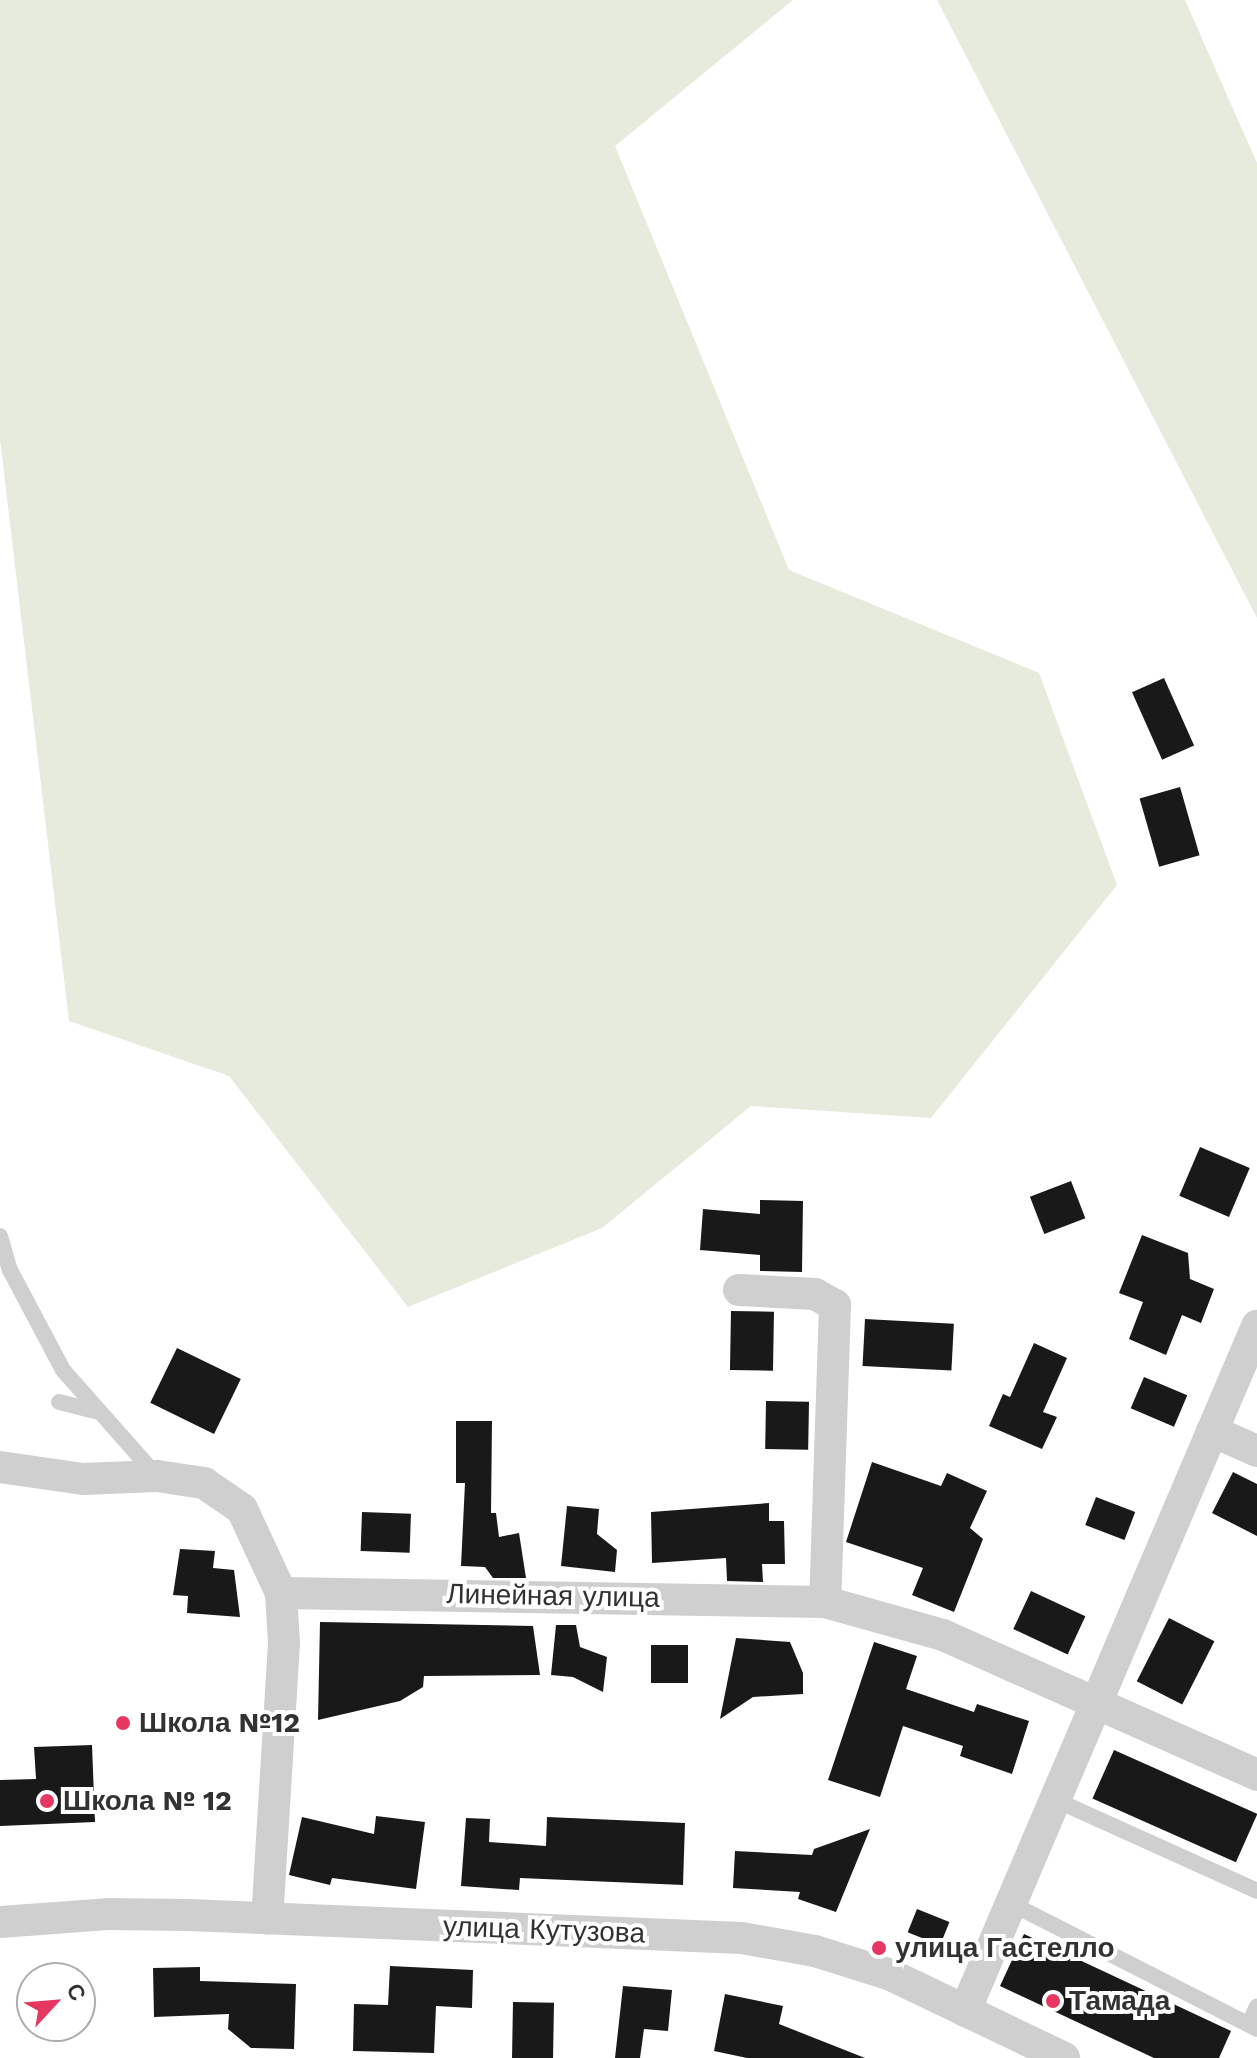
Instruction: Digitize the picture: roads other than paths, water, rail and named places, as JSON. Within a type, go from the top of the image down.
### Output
[{"type":"street","points":[[739,1290],[815,1294],[835,1305],[825,1602]]},
{"type":"street","points":[[965,2011],[1100,1703],[1257,1326]]},
{"type":"street","points":[[1212,1431],[1257,1451]]},
{"type":"street","points":[[0,1467],[83,1479],[157,1476],[204,1483],[242,1509],[281,1593],[284,1643],[267,1918]]},
{"type":"street","name":"Линейная улица","points":[[281,1593],[825,1602],[943,1635],[1257,1775]]},
{"type":"street","name":"улица Кутузова","points":[[0,1922],[108,1914],[742,1938],[815,1951],[891,1975],[1064,2058]]},
{"type":"lane","points":[[0,1236],[10,1270],[63,1370],[96,1411],[157,1476]]},
{"type":"lane","points":[[59,1402],[96,1411]]},
{"type":"lane","points":[[1058,1801],[1257,1891]]},
{"type":"lane","points":[[1012,1904],[1253,2025],[1257,2006]]},
{"type":"place","name":"Школа №12","points":[[123,1723]]},
{"type":"place","name":"Школа № 12","points":[[47,1801]]},
{"type":"place","name":"улица Гастелло","points":[[879,1948]]},
{"type":"place","name":"Тамада","points":[[1053,2001]]}]
